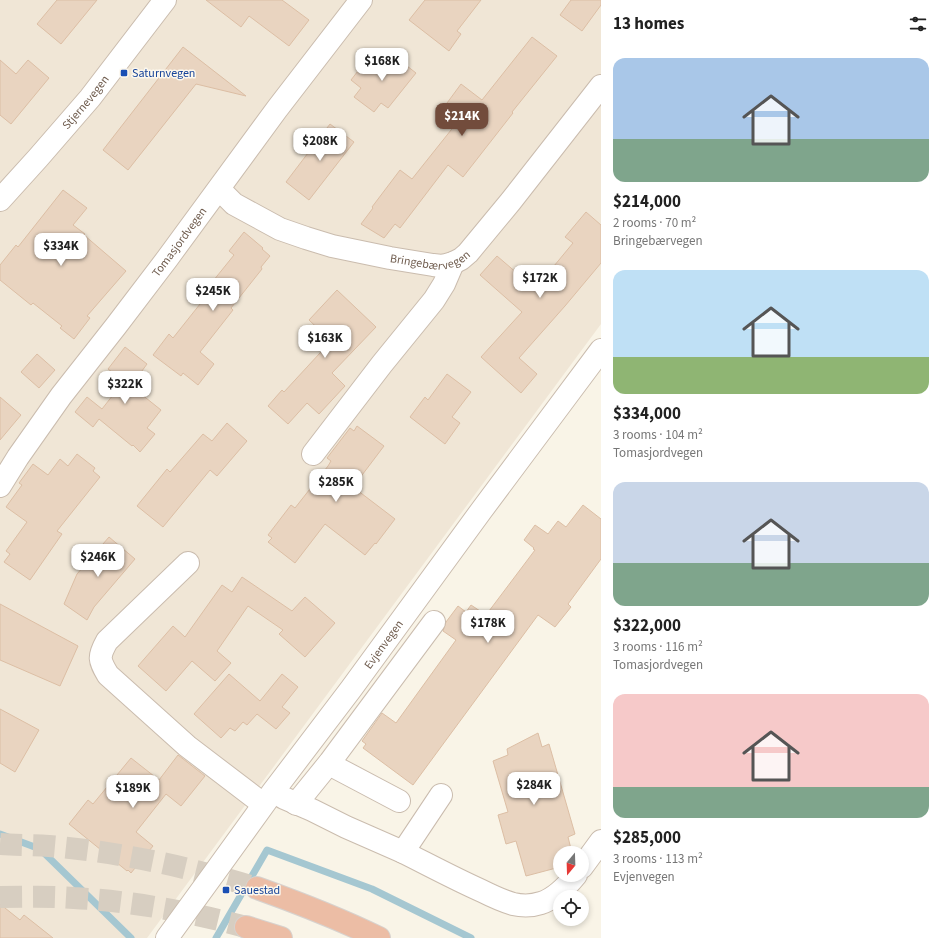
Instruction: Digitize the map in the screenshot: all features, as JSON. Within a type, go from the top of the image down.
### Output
[{"type":"highway","points":[[257,888],[286,898],[374,937]]},
{"type":"highway","points":[[246,927],[281,938]]},
{"type":"street","name":"Stjernevegen","points":[[0,200],[90,98],[165,0]]},
{"type":"street","name":"Tomasjordvegen","points":[[0,486],[18,457],[61,396],[120,321],[277,109],[361,0]]},
{"type":"street","name":"Bringebærvegen","points":[[219,189],[234,204],[280,229],[303,237],[332,246],[390,258],[442,266],[453,263],[468,253],[601,86]]},
{"type":"street","points":[[313,454],[382,364],[434,300],[444,284],[453,263]]},
{"type":"street","name":"Evjenvegen","points":[[167,938],[267,799],[417,601],[481,511],[601,350]]},
{"type":"street","points":[[188,563],[107,641],[101,651],[101,662],[108,675],[187,746],[267,799],[296,804],[312,810],[403,852],[466,884],[514,904],[540,904],[553,897],[570,882]]},
{"type":"street","points":[[296,804],[329,764],[434,622]]},
{"type":"street","points":[[329,764],[399,801]]},
{"type":"street","points":[[403,852],[441,795]]},
{"type":"street","points":[[589,857],[601,841]]},
{"type":"shaded area","points":[[0,0],[601,0],[601,324],[147,938],[0,938]]},
{"type":"building","points":[[57,0],[97,0],[61,44],[37,24]]},
{"type":"building","points":[[206,0],[282,0],[309,20],[289,46],[249,16],[241,27]]},
{"type":"building","points":[[425,0],[481,0],[457,31],[461,34],[449,51],[409,20]]},
{"type":"building","points":[[571,0],[601,0],[601,5],[582,31],[560,15]]},
{"type":"building","points":[[532,37],[557,56],[463,177],[448,165],[400,228],[395,224],[384,238],[361,224],[400,170],[412,179],[463,115],[447,103],[461,84],[482,100]]},
{"type":"building","points":[[183,47],[246,96],[196,84],[128,170],[103,150]]},
{"type":"building","points":[[393,55],[416,73],[388,108],[381,103],[374,112],[354,97],[361,88],[351,80],[368,58],[382,69]]},
{"type":"building","points":[[0,60],[16,74],[28,60],[49,78],[11,124],[0,115]]},
{"type":"building","points":[[330,124],[354,142],[309,200],[286,182]]},
{"type":"building","points":[[63,190],[87,208],[73,225],[126,271],[87,316],[90,318],[74,339],[60,328],[62,326],[33,303],[31,305],[0,280],[0,265],[16,245],[18,247]]},
{"type":"building","points":[[586,212],[601,225],[601,263],[519,358],[537,374],[521,393],[481,357],[522,312],[480,275],[497,256],[525,280],[537,267],[542,271],[545,269],[549,272],[573,243],[565,237]]},
{"type":"building","points":[[244,232],[270,256],[261,267],[262,269],[231,308],[233,310],[200,352],[214,364],[198,385],[183,373],[181,376],[153,355],[169,334],[173,338],[212,289],[209,286],[234,255],[229,251]]},
{"type":"building","points":[[337,290],[376,327],[332,373],[345,386],[319,414],[307,403],[288,424],[268,406],[282,390],[284,392],[331,341],[309,320]]},
{"type":"building","points":[[125,347],[147,364],[131,386],[161,410],[147,428],[155,434],[140,452],[99,419],[93,427],[75,412],[87,397],[102,409],[124,381],[108,369]]},
{"type":"building","points":[[37,354],[55,370],[39,388],[21,372]]},
{"type":"building","points":[[447,374],[471,392],[452,417],[460,423],[445,444],[410,417],[425,397],[428,400]]},
{"type":"building","points":[[0,397],[21,415],[0,440]]},
{"type":"building","points":[[227,423],[247,441],[217,476],[210,470],[163,527],[137,506],[167,469],[170,472],[203,434],[212,441]]},
{"type":"building","points":[[357,426],[384,446],[353,487],[395,519],[376,544],[375,543],[365,555],[325,524],[295,563],[268,542],[272,538],[268,535],[291,505],[295,508],[328,466],[331,461],[327,458],[350,428],[354,431]]},
{"type":"building","points":[[77,454],[95,468],[93,471],[100,477],[57,531],[62,534],[30,580],[4,562],[10,554],[6,551],[27,522],[6,507],[22,485],[19,483],[33,464],[48,475],[60,459],[68,466]]},
{"type":"building","points":[[583,505],[601,519],[601,559],[568,604],[571,607],[555,627],[538,615],[413,785],[363,748],[366,744],[362,741],[382,713],[396,723],[456,640],[443,631],[446,622],[458,606],[466,612],[471,605],[486,615],[535,550],[524,540],[535,525],[548,534],[558,521],[566,527]]},
{"type":"building","points":[[109,537],[135,559],[94,607],[87,620],[64,604],[77,574]]},
{"type":"building","points":[[242,577],[292,611],[305,597],[335,623],[305,657],[279,634],[283,630],[248,606],[217,651],[231,663],[215,681],[192,661],[166,691],[138,666],[173,626],[185,637],[222,585],[232,592]]},
{"type":"building","points":[[0,604],[78,646],[60,686],[0,660]]},
{"type":"building","points":[[229,674],[260,701],[282,674],[298,687],[282,707],[290,713],[276,729],[257,714],[247,725],[243,722],[235,731],[230,728],[221,738],[194,714]]},
{"type":"building","points":[[0,709],[39,730],[15,772],[0,763]]},
{"type":"building","points":[[538,733],[542,747],[549,744],[575,834],[568,837],[570,846],[553,846],[553,869],[526,876],[516,841],[506,844],[498,815],[508,812],[493,761],[508,755],[507,749]]},
{"type":"building","points":[[178,755],[205,776],[181,806],[166,794],[136,832],[153,846],[131,873],[69,824],[88,800],[93,804],[131,758],[159,780]]},
{"type":"building","points":[[0,904],[20,920],[24,915],[53,938],[0,938]]},
{"type":"waterway","points":[[0,834],[40,849],[131,938]]},
{"type":"waterway","points":[[216,938],[267,850],[372,889],[471,938]]},
{"type":"tunnel","points":[[0,844],[49,846],[128,856],[206,873],[257,888]]},
{"type":"tunnel","points":[[0,897],[96,899],[182,912],[246,927]]},
{"type":"place","name":"Saturnvegen","points":[[124,73]]},
{"type":"place","name":"Sauestad","points":[[226,890]]}]
